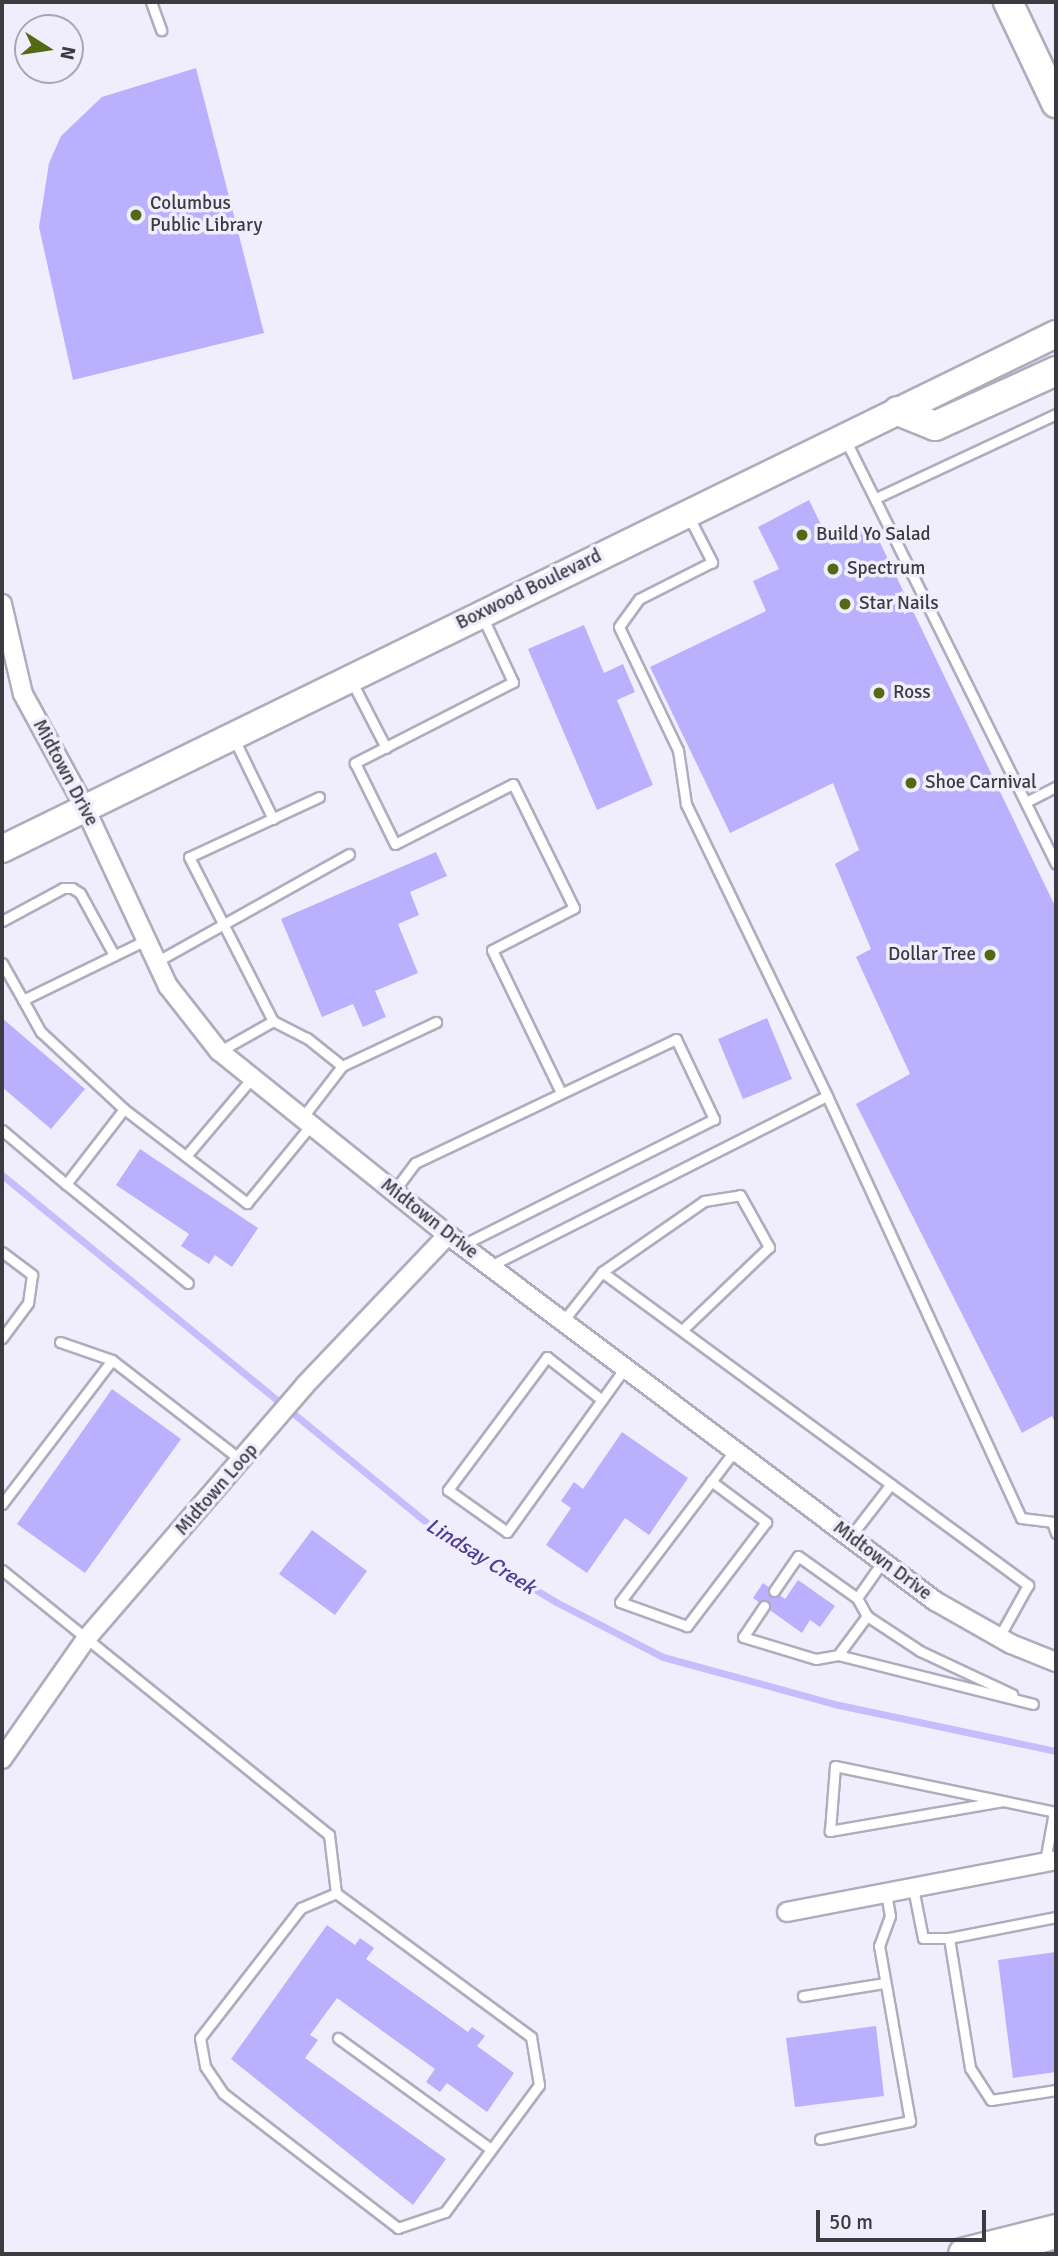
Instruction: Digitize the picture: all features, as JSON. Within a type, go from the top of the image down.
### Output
[{"type":"highway","points":[[965,2254],[1056,2231]]},
{"type":"main road","points":[[1008,2],[1056,103]]},
{"type":"main road","points":[[898,411],[935,426],[1056,371]]},
{"type":"street","name":"Boxwood Boulevard","points":[[2,849],[84,806],[1056,334]]},
{"type":"street","name":"Midtown Drive","points":[[2,604],[23,694],[84,806],[156,962],[219,1051],[455,1240],[935,1601],[999,1637],[1056,1662]]},
{"type":"street","name":"Midtown Loop","points":[[2,1759],[86,1639],[305,1385],[455,1240]]},
{"type":"street","points":[[787,1912],[1051,1861]]},
{"type":"lane","points":[[151,2],[160,30]]},
{"type":"lane","points":[[876,498],[1056,414]]},
{"type":"lane","points":[[844,437],[1056,864]]},
{"type":"lane","points":[[687,513],[712,562],[639,599],[620,627],[678,750],[686,804],[827,1096],[1021,1518],[1052,1521],[1056,1533]]},
{"type":"lane","points":[[481,614],[513,682],[355,764],[395,844],[513,784],[574,908],[492,950],[561,1093]]},
{"type":"lane","points":[[350,677],[386,748]]},
{"type":"lane","points":[[232,734],[273,818]]},
{"type":"lane","points":[[1026,802],[1056,787]]},
{"type":"lane","points":[[319,797],[190,858],[221,925],[273,1021],[307,1038],[342,1066]]},
{"type":"lane","points":[[156,962],[349,854]]},
{"type":"lane","points":[[2,921],[72,888],[80,893],[114,955]]},
{"type":"lane","points":[[23,1000],[146,940]]},
{"type":"lane","points":[[2,963],[41,1032],[124,1109],[247,1203],[307,1122],[342,1066],[436,1023]]},
{"type":"lane","points":[[219,1051],[273,1021]]},
{"type":"lane","points":[[394,1191],[415,1163],[676,1039],[714,1119],[455,1240]]},
{"type":"lane","points":[[186,1156],[252,1078]]},
{"type":"lane","points":[[490,1266],[827,1096]]},
{"type":"lane","points":[[66,1184],[124,1109]]},
{"type":"lane","points":[[2,1130],[188,1283]]},
{"type":"lane","points":[[563,1321],[602,1272],[705,1201],[740,1195],[769,1247],[681,1331]]},
{"type":"lane","points":[[2,1252],[32,1275],[28,1303],[2,1338]]},
{"type":"lane","points":[[602,1272],[1028,1585],[999,1637]]},
{"type":"lane","points":[[60,1342],[112,1360],[242,1461]]},
{"type":"lane","points":[[602,1400],[547,1357],[448,1490],[507,1532],[602,1400],[625,1368]]},
{"type":"lane","points":[[2,1504],[112,1360]]},
{"type":"lane","points":[[711,1481],[766,1522],[758,1533],[687,1626],[620,1602],[636,1580],[711,1481],[735,1450]]},
{"type":"lane","points":[[850,1537],[891,1484]]},
{"type":"lane","points":[[764,1606],[743,1637],[816,1659],[838,1655],[1033,1704],[920,1651],[867,1616],[857,1598],[799,1556],[774,1591]]},
{"type":"lane","points":[[857,1598],[883,1561]]},
{"type":"lane","points":[[2,1570],[329,1835],[335,1893],[531,2037],[539,2085],[446,2212],[398,2228],[223,2093],[205,2066],[200,2038],[301,1908],[335,1893]]},
{"type":"lane","points":[[838,1655],[867,1616]]},
{"type":"lane","points":[[1003,1801],[830,1831],[835,1766],[1003,1801],[1055,1812],[1051,1861]]},
{"type":"lane","points":[[913,1888],[923,1938],[949,1938],[1056,1917]]},
{"type":"lane","points":[[820,2139],[909,2121],[879,1946],[890,1916],[886,1893]]},
{"type":"lane","points":[[949,1938],[970,2068],[992,2100],[1056,2090]]},
{"type":"lane","points":[[803,1996],[884,1983]]},
{"type":"lane","points":[[338,2038],[491,2149]]},
{"type":"building","name":"Columbus Public Library","points":[[196,68],[264,333],[73,380],[39,227],[49,163],[61,136],[102,97]]},
{"type":"building","points":[[809,500],[831,545],[872,526],[1056,908],[1056,1425],[1052,1416],[1022,1433],[856,1104],[910,1074],[856,957],[871,949],[835,864],[859,850],[833,783],[730,833],[650,667],[766,611],[753,581],[779,569],[758,527]]},
{"type":"building","points":[[584,625],[604,673],[623,664],[635,692],[617,700],[653,785],[597,810],[528,649]]},
{"type":"building","points":[[436,852],[447,876],[410,892],[419,915],[398,924],[418,973],[375,991],[386,1017],[363,1027],[353,1004],[322,1017],[281,919]]},
{"type":"building","points":[[2,1018],[85,1089],[51,1129],[2,1087]]},
{"type":"building","points":[[767,1018],[792,1079],[743,1099],[718,1039]]},
{"type":"building","points":[[140,1149],[258,1228],[232,1267],[215,1255],[209,1264],[181,1246],[189,1234],[116,1185]]},
{"type":"building","points":[[112,1389],[181,1439],[85,1573],[17,1524]]},
{"type":"building","points":[[622,1432],[688,1478],[649,1535],[625,1518],[587,1573],[546,1545],[571,1508],[561,1501],[574,1482],[583,1489]]},
{"type":"building","points":[[312,1530],[367,1571],[335,1615],[279,1574]]},
{"type":"building","points":[[798,1580],[835,1606],[820,1627],[810,1620],[802,1633],[753,1598],[763,1583],[785,1599]]},
{"type":"building","points":[[327,1925],[355,1945],[360,1938],[374,1948],[366,1959],[468,2032],[472,2027],[485,2036],[477,2046],[514,2073],[487,2112],[447,2083],[440,2092],[426,2082],[435,2069],[337,1998],[310,2035],[318,2040],[305,2058],[446,2159],[413,2205],[231,2059]]},
{"type":"building","points":[[1056,1952],[1056,2072],[1013,2078],[998,1960]]},
{"type":"building","points":[[876,2026],[884,2096],[795,2107],[786,2038]]},
{"type":"waterway","name":"Lindsay Creek","points":[[2,1175],[432,1527],[556,1602],[663,1657],[839,1705],[1056,1751]]},
{"type":"place","name":"Columbus Public Library","points":[[136,215]]},
{"type":"place","name":"Build Yo Salad","points":[[802,535]]},
{"type":"place","name":"Spectrum","points":[[833,569]]},
{"type":"place","name":"Star Nails","points":[[845,604]]},
{"type":"place","name":"Ross","points":[[879,693]]},
{"type":"place","name":"Shoe Carnival","points":[[911,783]]},
{"type":"place","name":"Dollar Tree","points":[[990,955]]}]
